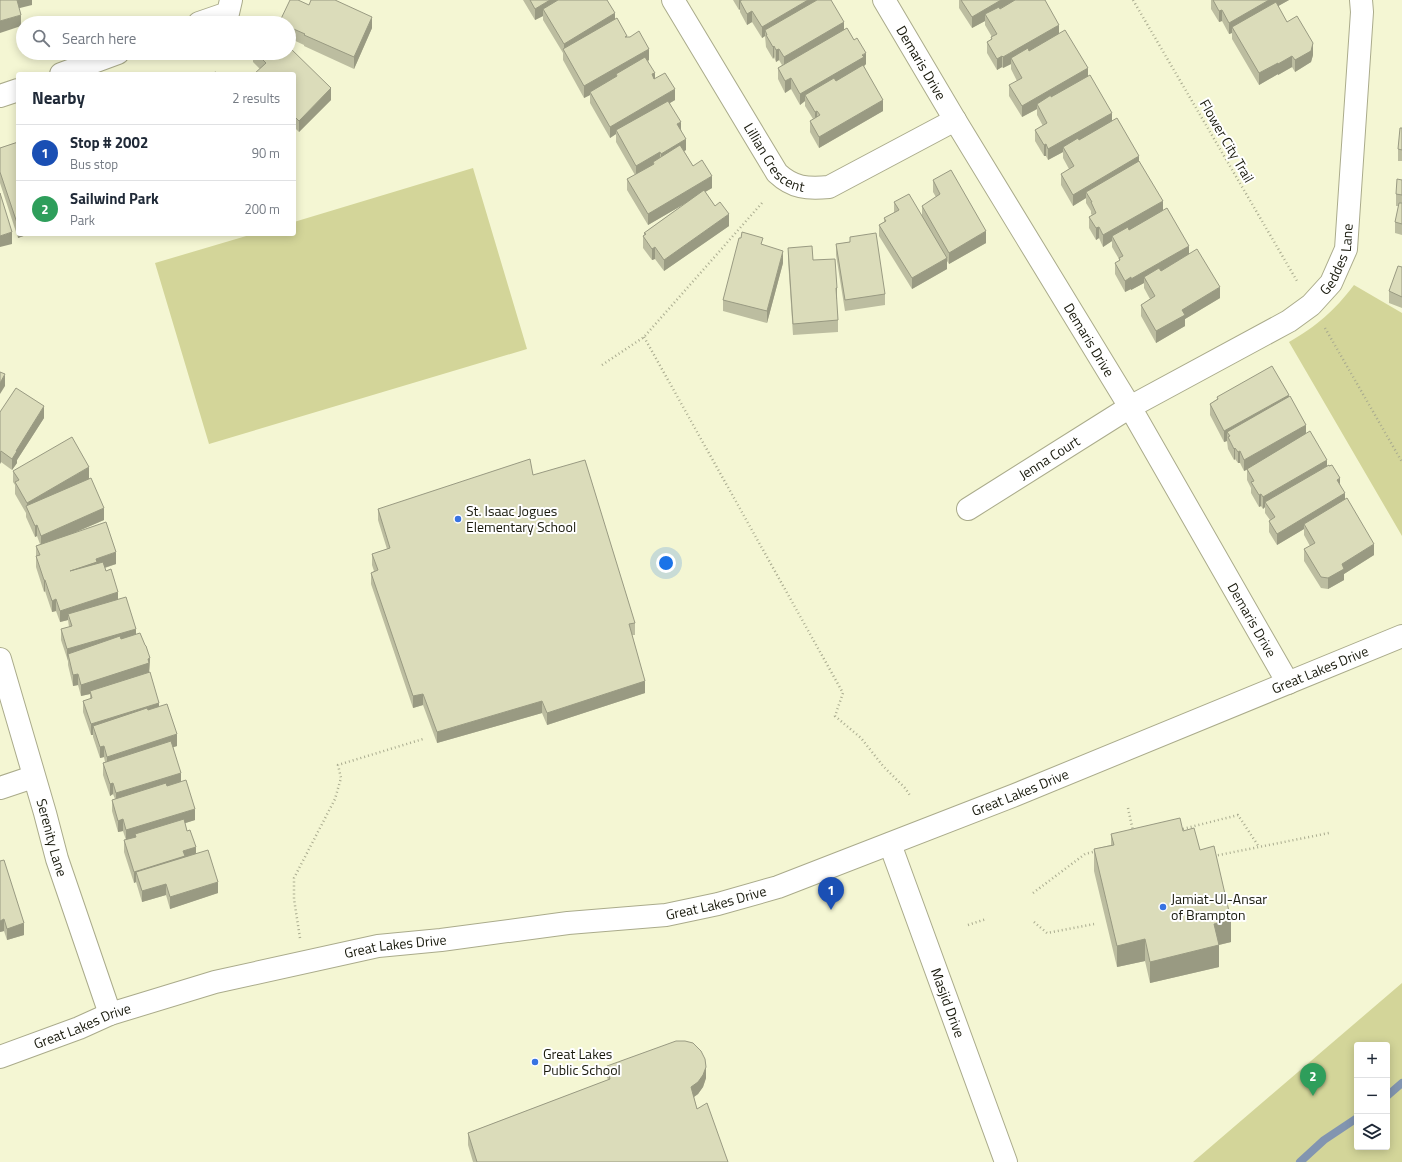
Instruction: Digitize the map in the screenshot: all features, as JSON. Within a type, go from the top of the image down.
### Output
[{"type":"street","points":[[217,16],[228,12],[231,0]]},
{"type":"street","name":"Lillian Crescent","points":[[673,0],[776,173],[784,180],[794,185],[811,188],[829,187],[956,120]]},
{"type":"street","name":"Demaris Drive","points":[[884,0],[1130,407],[1288,683]]},
{"type":"street","name":"Geddes Lane","points":[[1130,407],[1289,321],[1311,305],[1331,283],[1346,249],[1362,12],[1361,0]]},
{"type":"street","points":[[66,72],[99,60]]},
{"type":"street","points":[[0,96],[16,91]]},
{"type":"street","name":"Jenna Court","points":[[968,509],[1130,407]]},
{"type":"street","name":"Great Lakes Drive","points":[[0,1057],[79,1028],[110,1014],[215,982],[303,962],[378,946],[441,940],[568,923],[666,914],[710,906],[778,886],[890,844],[1402,636]]},
{"type":"street","name":"Serenity Lane","points":[[0,659],[57,860],[110,1014]]},
{"type":"street","points":[[0,788],[33,777]]},
{"type":"street","name":"Masjid Drive","points":[[890,844],[1006,1162]]},
{"type":"path","name":"Flower City Trail","points":[[1133,0],[1300,286]]},
{"type":"path","points":[[602,365],[644,337],[762,203]]},
{"type":"path","points":[[1322,324],[1402,462]]},
{"type":"path","points":[[644,337],[843,693],[835,716],[860,738],[883,766],[911,796]]},
{"type":"path","points":[[303,962],[294,899],[294,878],[335,799],[341,778],[338,765],[423,740]]},
{"type":"path","points":[[1128,808],[1134,835]]},
{"type":"path","points":[[1172,832],[1238,815],[1259,847]]},
{"type":"path","points":[[1209,857],[1329,833]]},
{"type":"path","points":[[1033,893],[1085,854],[1099,851]]},
{"type":"path","points":[[968,926],[986,919]]},
{"type":"path","points":[[1034,922],[1047,933],[1094,924]]},
{"type":"green space","points":[[473,168],[527,349],[209,444],[155,263],[246,236],[296,236],[296,221]]},
{"type":"green space","points":[[1354,285],[1402,313],[1402,536],[1289,342],[1308,330],[1324,317],[1339,303]]},
{"type":"green space","points":[[1402,983],[1402,1162],[1193,1162]]},
{"type":"building","points":[[0,0],[17,0],[21,15],[0,21]]},
{"type":"building","points":[[290,0],[298,0],[309,5],[311,0],[335,0],[372,17],[354,57],[296,30],[296,16],[282,16]]},
{"type":"building","points":[[530,0],[550,0],[535,9]]},
{"type":"building","points":[[558,0],[607,0],[615,13],[564,44],[543,9]]},
{"type":"building","points":[[808,0],[762,27],[752,11],[747,14],[740,1]]},
{"type":"building","points":[[817,0],[831,0],[844,22],[784,57],[779,49],[776,50],[774,46],[773,47],[766,35],[765,30]]},
{"type":"building","points":[[961,0],[1001,0],[972,17]]},
{"type":"building","points":[[1015,0],[1045,0],[1059,25],[997,59],[987,42],[992,39],[991,37],[997,34],[985,14],[999,7],[1000,9]]},
{"type":"building","points":[[1213,0],[1269,0],[1229,23],[1222,10],[1219,11]]},
{"type":"building","points":[[1276,2],[1287,22],[1297,16],[1313,43],[1311,51],[1295,60],[1292,56],[1259,73],[1232,27]]},
{"type":"building","points":[[617,18],[627,36],[625,37],[630,37],[639,31],[649,49],[584,86],[563,49]]},
{"type":"building","points":[[847,28],[854,40],[857,38],[866,53],[862,55],[864,57],[800,94],[791,78],[785,81],[778,68]]},
{"type":"building","points":[[1065,30],[1088,68],[1022,106],[1009,85],[1022,78],[1011,58],[1028,48],[1029,51]]},
{"type":"building","points":[[296,54],[331,88],[299,121],[296,118],[296,72],[256,72],[266,63],[263,60],[296,60]]},
{"type":"building","points":[[645,57],[655,73],[652,74],[654,79],[665,73],[675,89],[610,127],[590,92],[617,76],[616,74]]},
{"type":"building","points":[[863,65],[883,100],[819,137],[810,121],[820,115],[817,111],[815,112],[805,95],[834,78],[836,81]]},
{"type":"building","points":[[1090,75],[1112,113],[1048,149],[1035,130],[1047,123],[1037,104]]},
{"type":"building","points":[[668,101],[681,122],[677,124],[686,139],[661,154],[660,152],[636,166],[616,130]]},
{"type":"building","points":[[1117,118],[1139,156],[1073,195],[1061,174],[1074,166],[1063,147],[1078,138],[1079,140]]},
{"type":"building","points":[[1400,128],[1402,128],[1402,150],[1398,149]]},
{"type":"building","points":[[16,143],[16,220],[0,172],[0,148]]},
{"type":"building","points":[[680,145],[693,166],[702,160],[712,176],[648,214],[627,179],[654,164],[653,162]]},
{"type":"building","points":[[1139,161],[1163,201],[1103,235],[1099,227],[1096,228],[1089,217],[1096,213],[1086,192]]},
{"type":"building","points":[[951,170],[986,231],[949,253],[922,206],[940,194],[933,180]]},
{"type":"building","points":[[1397,179],[1402,180],[1402,195],[1396,194]]},
{"type":"building","points":[[704,190],[715,206],[720,202],[729,214],[664,260],[655,247],[652,249],[643,236],[646,234],[644,233]]},
{"type":"building","points":[[0,193],[12,232],[0,236]]},
{"type":"building","points":[[909,194],[947,258],[912,278],[879,225],[886,221],[884,218],[899,210],[894,202]]},
{"type":"building","points":[[1399,203],[1402,203],[1402,224],[1395,222]]},
{"type":"building","points":[[1167,208],[1189,246],[1125,281],[1115,263],[1123,256],[1112,236],[1128,227],[1129,230]]},
{"type":"building","points":[[742,232],[763,238],[761,244],[783,251],[767,311],[723,300],[739,238],[741,238]]},
{"type":"building","points":[[876,233],[885,294],[845,300],[836,244],[850,242],[850,237]]},
{"type":"building","points":[[812,246],[813,260],[835,259],[838,320],[793,324],[788,248]]},
{"type":"building","points":[[1197,249],[1220,287],[1182,310],[1185,315],[1156,331],[1141,305],[1155,296],[1144,277],[1159,268],[1161,271]]},
{"type":"building","points":[[1398,266],[1402,267],[1402,297],[1389,291]]},
{"type":"building","points":[[1272,366],[1289,395],[1224,431],[1210,404],[1218,399],[1217,397]]},
{"type":"building","points":[[0,372],[5,374],[0,383]]},
{"type":"building","points":[[16,388],[44,406],[12,459],[1,451],[0,453],[0,412]]},
{"type":"building","points":[[1290,396],[1306,425],[1244,460],[1240,451],[1238,452],[1235,448],[1234,449],[1228,437],[1230,436],[1227,432]]},
{"type":"building","points":[[1310,431],[1327,460],[1263,497],[1261,494],[1259,495],[1251,482],[1254,481],[1247,469]]},
{"type":"building","points":[[72,437],[89,467],[27,503],[15,482],[19,480],[13,471]]},
{"type":"building","points":[[530,459],[533,475],[585,460],[635,623],[629,624],[645,681],[547,713],[542,701],[437,732],[423,694],[413,696],[371,573],[378,570],[372,554],[390,548],[378,509]]},
{"type":"building","points":[[1329,465],[1332,465],[1340,478],[1337,480],[1345,493],[1277,534],[1269,521],[1275,517],[1265,502]]},
{"type":"building","points":[[91,478],[104,508],[41,536],[37,525],[35,526],[26,506]]},
{"type":"building","points":[[1347,498],[1374,544],[1342,564],[1344,569],[1328,578],[1321,577],[1304,549],[1315,543],[1304,524]]},
{"type":"building","points":[[106,522],[116,552],[96,559],[97,562],[70,571],[103,562],[106,571],[111,569],[118,592],[60,611],[56,599],[52,601],[44,580],[36,556],[40,555],[36,546]]},
{"type":"building","points":[[126,597],[136,629],[67,649],[61,629],[72,626],[68,614]]},
{"type":"building","points":[[140,633],[150,658],[148,659],[149,663],[81,685],[78,674],[73,675],[68,654],[120,636],[121,639]]},
{"type":"building","points":[[150,672],[159,703],[91,724],[83,701],[92,698],[90,691]]},
{"type":"building","points":[[167,704],[177,734],[107,757],[104,746],[100,747],[93,726],[147,708],[148,710]]},
{"type":"building","points":[[171,741],[181,773],[116,793],[113,783],[110,784],[103,763]]},
{"type":"building","points":[[186,780],[195,809],[126,830],[123,819],[118,821],[112,800],[166,783],[167,786]]},
{"type":"building","name":"Jamiat-Ul-Ansar of Brampton","points":[[1180,818],[1183,831],[1194,828],[1200,850],[1214,846],[1231,920],[1214,924],[1219,945],[1150,962],[1145,939],[1117,946],[1094,849],[1114,845],[1111,834]]},
{"type":"building","points":[[184,819],[187,831],[190,830],[196,847],[183,851],[185,856],[134,872],[124,840],[136,837],[135,834]]},
{"type":"building","points":[[208,850],[218,882],[170,897],[166,884],[142,891],[136,872]]},
{"type":"building","points":[[4,860],[24,923],[7,929],[4,919],[0,921],[0,861]]},
{"type":"building","points":[[676,1041],[693,1043],[701,1051],[705,1059],[706,1067],[703,1075],[698,1082],[691,1087],[697,1109],[707,1103],[728,1162],[477,1162],[468,1133],[610,1079],[607,1066]]},
{"type":"waterway","points":[[1390,1093],[1402,1083]]},
{"type":"waterway","points":[[1300,1162],[1324,1140],[1354,1120]]},
{"type":"place","name":"St. Isaac Jogues Elementary School","points":[[458,519]]},
{"type":"place","name":"Jamiat-Ul-Ansar of Brampton","points":[[1163,907]]},
{"type":"place","name":"Stop # 2002","points":[[831,910]]},
{"type":"place","name":"Great Lakes Public School","points":[[535,1062]]},
{"type":"place","name":"Sailwind Park","points":[[1313,1096]]}]
